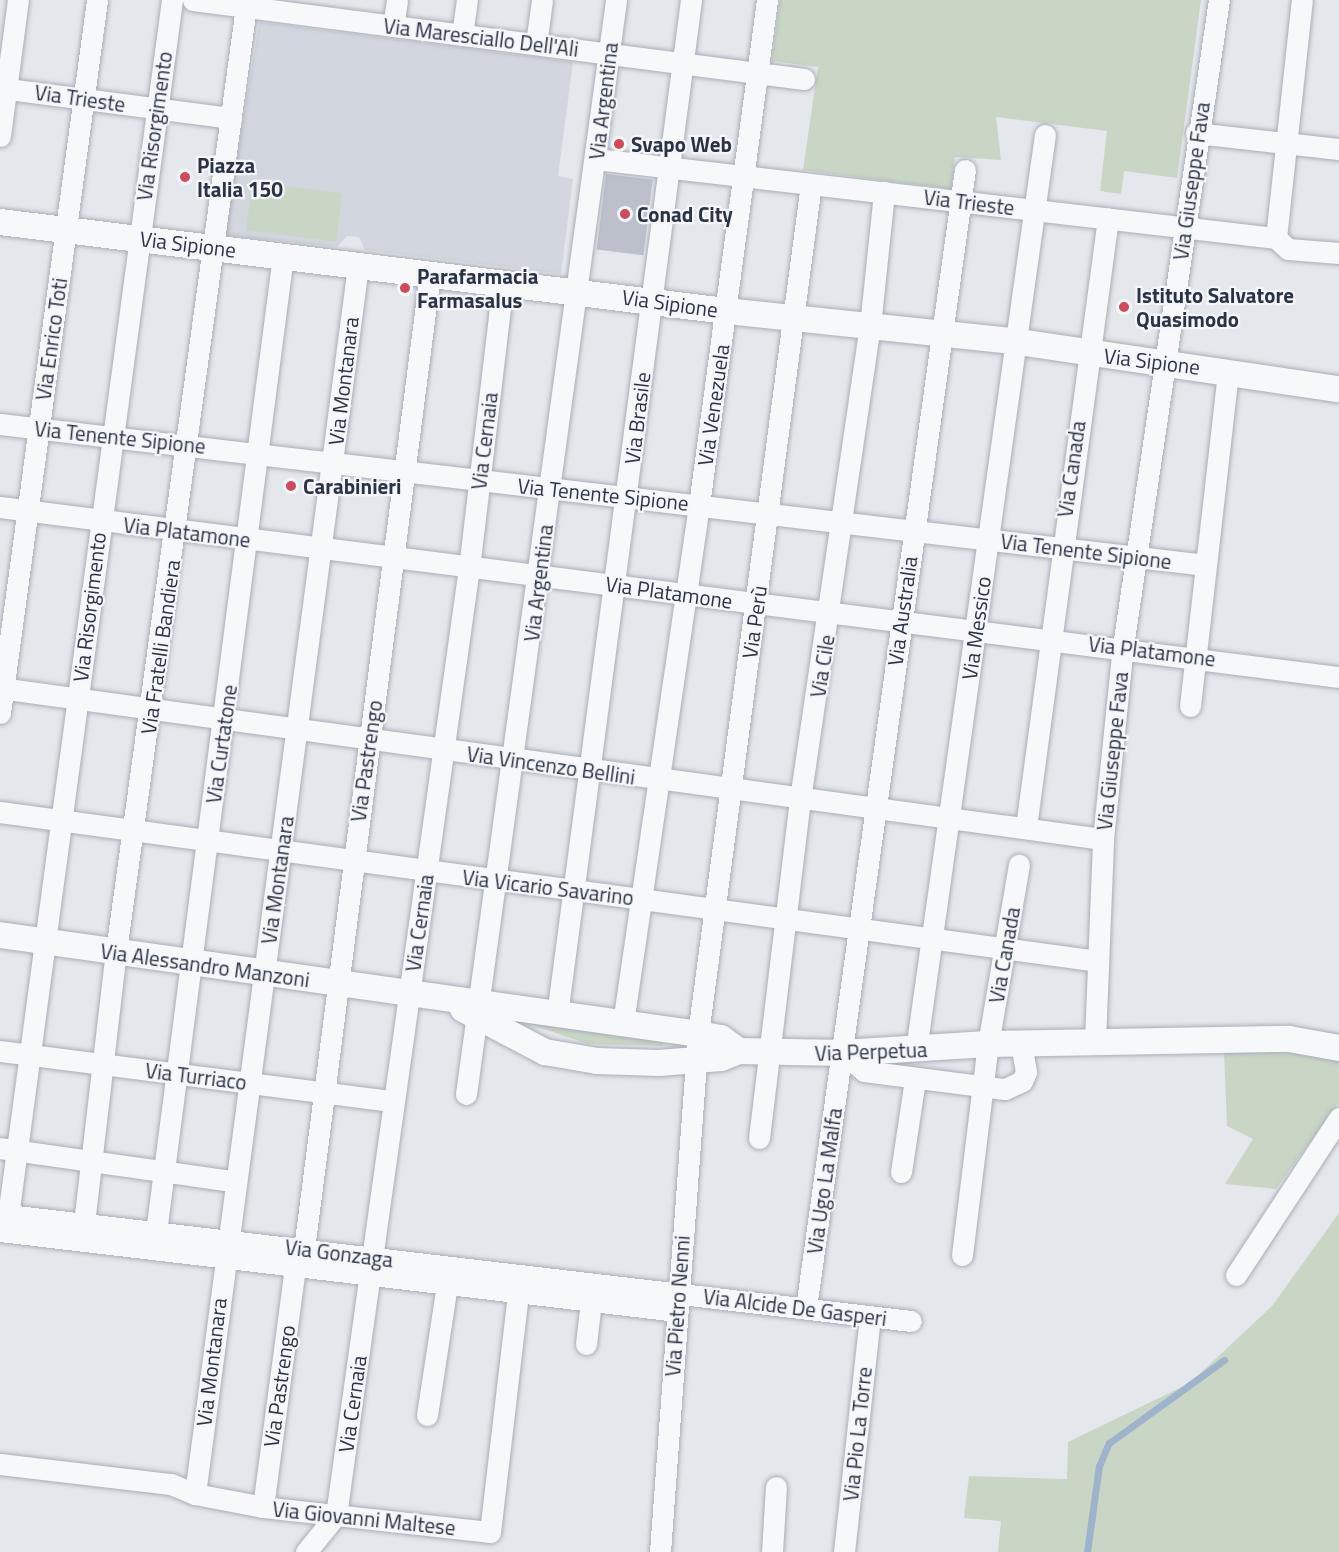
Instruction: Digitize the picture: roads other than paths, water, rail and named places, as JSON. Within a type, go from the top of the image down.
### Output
[{"type":"street","points":[[0,136],[3,88],[18,0]]},
{"type":"street","name":"Via Enrico Toti","points":[[0,713],[1,688],[39,429],[97,0]]},
{"type":"street","name":"Via Risorgimento","points":[[4,1223],[9,1149],[31,1056],[100,521],[172,0]]},
{"type":"street","name":"Via Maresciallo Dell'Ali","points":[[194,0],[318,7],[393,26],[804,79]]},
{"type":"street","points":[[393,26],[397,0]]},
{"type":"street","points":[[462,35],[467,0]]},
{"type":"street","points":[[536,44],[542,0]]},
{"type":"street","name":"Via Argentina","points":[[466,1094],[481,1012],[499,881],[616,0]]},
{"type":"street","name":"Via Brasile","points":[[557,1014],[586,771],[627,496],[691,0]]},
{"type":"street","name":"Via Venezuela","points":[[623,1023],[699,505],[767,0]]},
{"type":"street","name":"Via Giuseppe Fava","points":[[1095,1041],[1103,839],[1124,646],[1135,557],[1185,229],[1196,133],[1219,0]]},
{"type":"street","points":[[1276,238],[1302,0]]},
{"type":"street","name":"Via Fratelli Bandiera","points":[[84,1223],[116,951],[176,531],[246,3]]},
{"type":"street","name":"Via Trieste","points":[[3,88],[231,118]]},
{"type":"street","points":[[1196,133],[1339,149]]},
{"type":"street","name":"Via Messico","points":[[916,1050],[988,540],[1019,342],[1045,135]]},
{"type":"street","name":"Via Trieste","points":[[596,159],[1276,238],[1288,249],[1339,253]]},
{"type":"street","name":"Via Australia","points":[[842,1053],[874,809],[945,333],[965,170]]},
{"type":"street","name":"Via Perù","points":[[696,1060],[730,790],[758,604],[811,184]]},
{"type":"street","name":"Via Cile","points":[[759,1138],[800,799],[844,521],[870,326],[884,192]]},
{"type":"street","name":"Via Canada","points":[[1026,827],[1060,547],[1108,218]]},
{"type":"street","name":"Via Sipione","points":[[0,222],[577,290],[726,311],[794,315],[870,326],[1019,342],[1339,389]]},
{"type":"street","name":"Via Curtatone","points":[[156,1232],[189,962],[208,841],[283,255]]},
{"type":"street","name":"Via Montanara","points":[[195,1494],[233,1181],[250,1083],[263,973],[283,852],[358,266]]},
{"type":"street","name":"Via Pastrengo","points":[[263,1507],[338,984],[352,860],[394,559],[430,274]]},
{"type":"street","name":"Via Cernaia","points":[[336,1515],[469,568],[503,282]]},
{"type":"street","points":[[1190,706],[1227,371]]},
{"type":"street","name":"Via Tenente Sipione","points":[[0,424],[186,443],[769,515],[844,521],[1206,565]]},
{"type":"street","name":"Via Platamone","points":[[0,507],[320,550],[539,575],[830,615],[1049,640],[1124,646],[1339,677]]},
{"type":"street","name":"Via Vincenzo Bellini","points":[[1,688],[78,701],[443,751],[516,756],[586,771],[948,819],[1026,827],[1103,839]]},
{"type":"street","name":"Via Vicario Savarino","points":[[0,812],[714,911],[1097,961]]},
{"type":"street","name":"Via Canada","points":[[962,1255],[988,1044],[1019,865]]},
{"type":"street","name":"Via Alessandro Manzoni","points":[[0,935],[410,994]]},
{"type":"street","points":[[410,994],[441,999],[481,1012],[545,1052],[597,1061],[696,1060],[739,1051]]},
{"type":"street","name":"Via Perpetua","points":[[481,1012],[557,1014],[623,1023],[721,1038],[739,1051],[769,1053],[842,1053],[988,1044],[1095,1041],[1289,1039],[1339,1047]]},
{"type":"street","points":[[842,1053],[864,1071],[984,1089],[1005,1089],[1022,1081],[1026,1072],[1021,1044]]},
{"type":"street","name":"Via Turriaco","points":[[0,1051],[104,1063],[321,1094],[393,1101]]},
{"type":"street","name":"Via Ugo La Malfa","points":[[806,1308],[842,1053]]},
{"type":"street","name":"Via Pietro Nenni","points":[[660,1552],[696,1060]]},
{"type":"street","points":[[901,1172],[915,1079]]},
{"type":"street","points":[[1236,1275],[1339,1118]]},
{"type":"street","points":[[9,1149],[233,1181]]},
{"type":"street","name":"Via Gonzaga","points":[[4,1223],[677,1301]]},
{"type":"street","name":"Via Gonzaga","points":[[4,1223],[84,1223],[156,1232],[224,1249]]},
{"type":"street","name":"Via Gonzaga","points":[[371,1266],[447,1284],[591,1301],[677,1301]]},
{"type":"street","points":[[427,1415],[447,1284]]},
{"type":"street","name":"Via Giovanni Maltese","points":[[0,1464],[171,1484],[195,1494],[263,1507],[490,1532],[518,1292]]},
{"type":"street","points":[[586,1344],[591,1301]]},
{"type":"street","name":"Via Alcide De Gasperi","points":[[677,1301],[806,1308],[911,1322]]},
{"type":"street","name":"Via Pio La Torre","points":[[844,1552],[870,1316]]},
{"type":"street","points":[[772,1552],[776,1487]]},
{"type":"street","points":[[306,1552],[336,1515]]},
{"type":"waterway","points":[[1087,1552],[1099,1466],[1109,1443],[1224,1360]]},
{"type":"place","name":"Svapo Web","points":[[619,144]]},
{"type":"place","name":"Piazza Italia 150","points":[[185,177]]},
{"type":"place","name":"Conad City","points":[[625,214]]},
{"type":"place","name":"Parafarmacia Farmasalus","points":[[405,288]]},
{"type":"place","name":"Istituto Salvatore Quasimodo","points":[[1124,307]]},
{"type":"place","name":"Carabinieri","points":[[291,486]]}]
